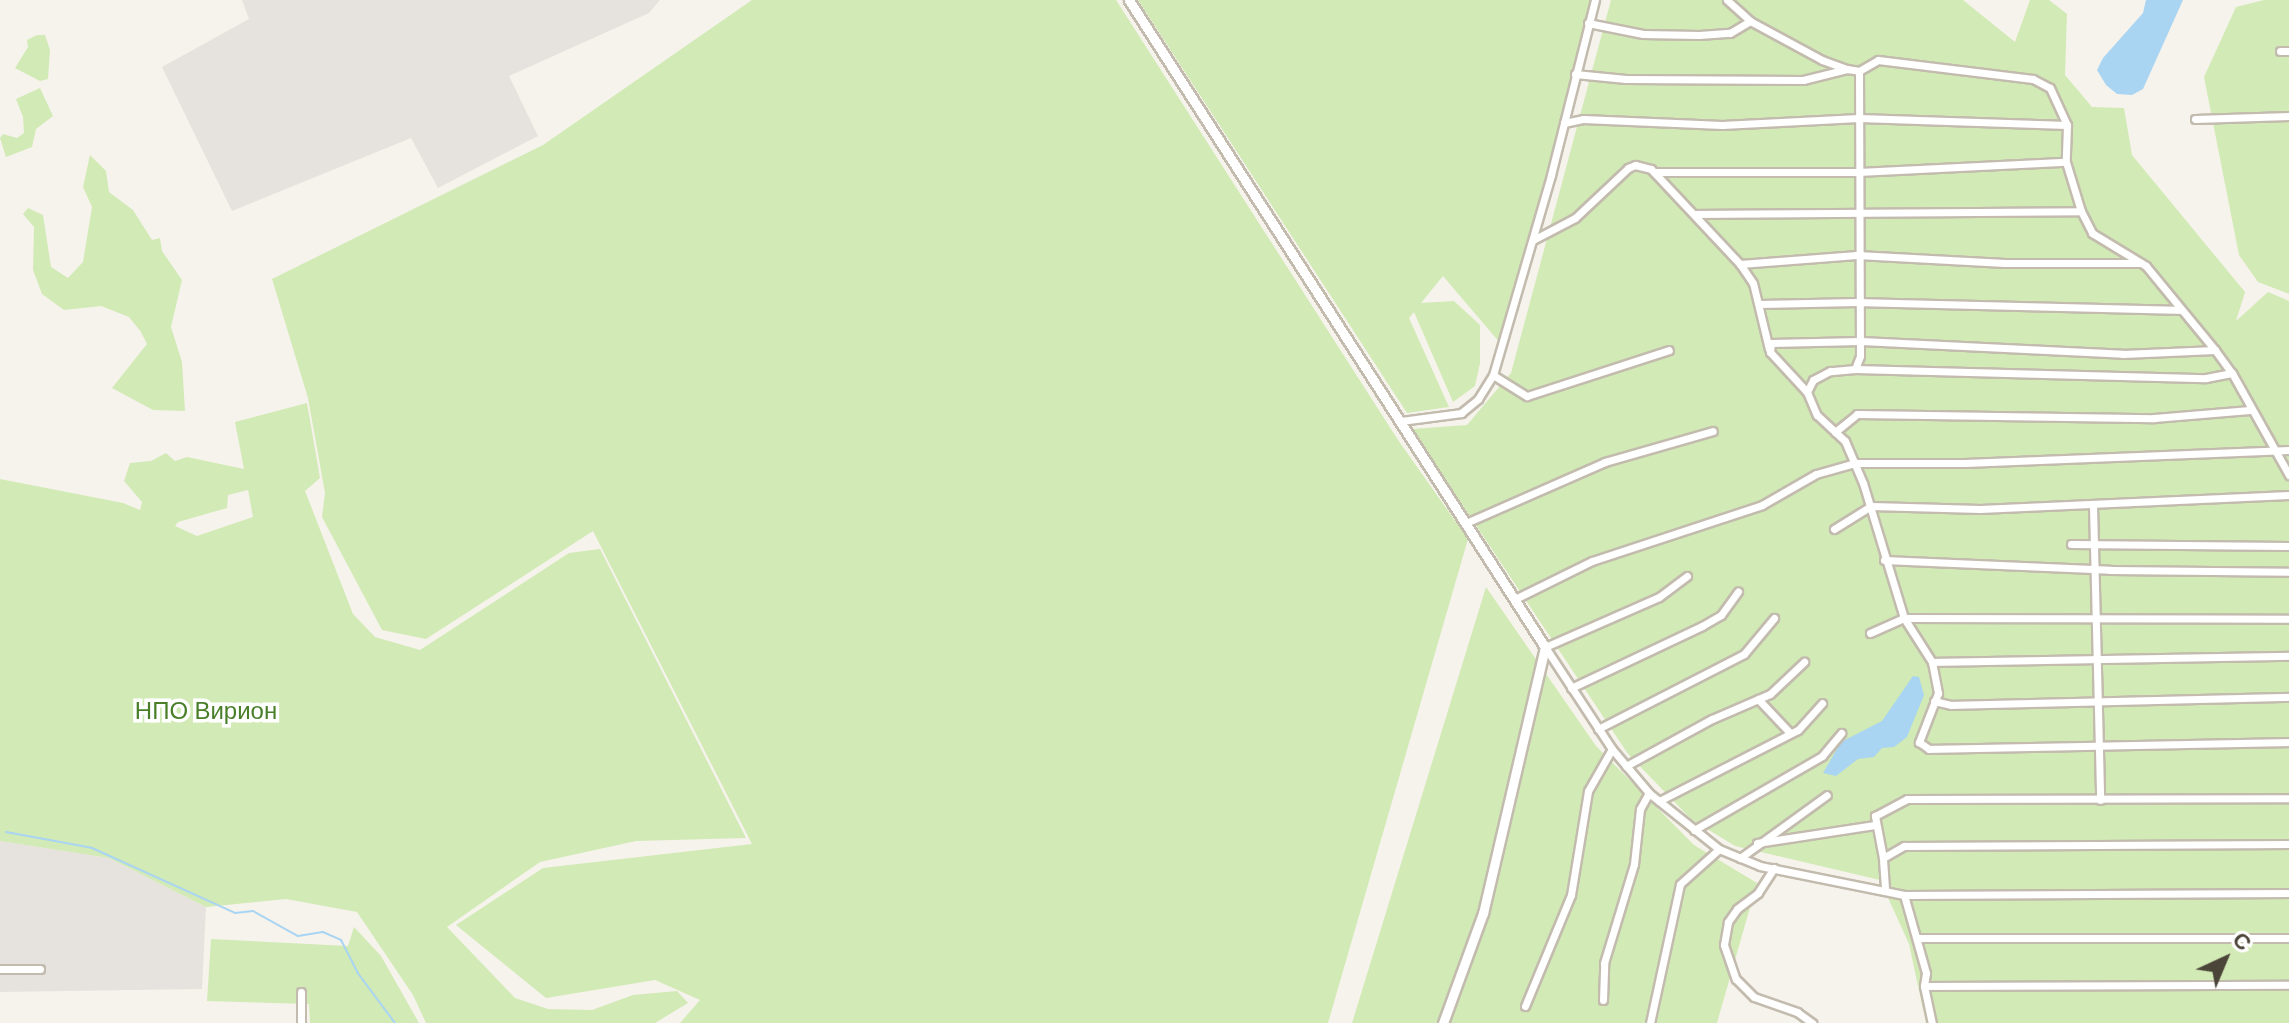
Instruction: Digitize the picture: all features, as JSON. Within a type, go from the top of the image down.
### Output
[{"type":"street","points":[[1129,0],[1598,729],[1649,793],[1694,830],[1719,849],[1740,858],[1774,868],[1885,888],[1904,895],[2289,893]]},
{"type":"street","points":[[1401,421],[1461,413],[1478,399],[1493,375],[1533,240],[1595,0]]},
{"type":"street","points":[[1727,0],[1750,21],[1822,60],[1847,69],[1859,71],[1878,60],[2033,79],[2050,88],[2067,125],[2066,162],[2081,211],[2092,233],[2146,266],[2215,350],[2232,373],[2289,475]]},
{"type":"street","points":[[1588,23],[1643,34],[1699,35],[1730,33],[1750,21]]},
{"type":"street","points":[[1575,74],[1626,79],[1803,80],[1841,73],[1847,69]]},
{"type":"street","points":[[1855,369],[1861,341],[1857,255],[1859,71]]},
{"type":"street","points":[[2195,119],[2289,116]]},
{"type":"street","points":[[1564,123],[1583,119],[1722,125],[1859,118],[2067,125]]},
{"type":"street","points":[[1654,172],[1858,172],[2066,162]]},
{"type":"street","points":[[1533,240],[1575,218],[1628,168],[1643,166],[1654,172],[1740,264],[1753,283],[1770,352],[1807,392],[1817,415],[1845,441],[1855,463],[1904,618],[1932,662],[1937,684],[1919,742],[1929,749],[2289,742]]},
{"type":"street","points":[[1694,214],[2081,211]]},
{"type":"street","points":[[1740,264],[1857,255],[2146,266]]},
{"type":"street","points":[[1760,304],[1858,302],[2181,310]]},
{"type":"street","points":[[1770,352],[1771,343],[1781,340],[2123,354],[2215,350]]},
{"type":"street","points":[[1493,375],[1527,396],[1669,350]]},
{"type":"street","points":[[1807,392],[1813,380],[1830,371],[1855,369],[2206,378],[2232,373]]},
{"type":"street","points":[[1835,432],[1857,414],[2154,418],[2250,410]]},
{"type":"street","points":[[1466,523],[1605,462],[1713,431]]},
{"type":"street","points":[[1515,599],[1592,561],[1762,505],[1816,474],[1855,463],[1965,463],[2289,450]]},
{"type":"street","points":[[1834,529],[1871,506],[1980,509],[2289,495]]},
{"type":"street","points":[[2093,505],[2100,800]]},
{"type":"street","points":[[2071,544],[2289,546]]},
{"type":"street","points":[[1884,560],[2093,569],[2289,572]]},
{"type":"street","points":[[1545,647],[1659,597],[1687,576]]},
{"type":"street","points":[[1571,688],[1702,626],[1721,615],[1738,592]]},
{"type":"street","points":[[1870,633],[1904,618],[2094,616],[2289,619]]},
{"type":"street","points":[[1598,729],[1744,654],[1774,618]]},
{"type":"street","points":[[1443,1023],[1490,887],[1545,647]]},
{"type":"street","points":[[1932,662],[2289,656]]},
{"type":"street","points":[[1626,766],[1712,719],[1770,694],[1804,662]]},
{"type":"street","points":[[1934,701],[1951,705],[2289,697]]},
{"type":"street","points":[[1758,699],[1790,733]]},
{"type":"street","points":[[1659,801],[1798,730],[1822,703]]},
{"type":"street","points":[[1694,830],[1822,756],[1841,733]]},
{"type":"street","points":[[1525,1006],[1571,895],[1588,791],[1612,749]]},
{"type":"street","points":[[1603,1000],[1604,963],[1634,864],[1640,809],[1649,793]]},
{"type":"street","points":[[1740,858],[1827,795]]},
{"type":"street","points":[[1885,888],[1875,816],[1907,799],[2289,798]]},
{"type":"street","points":[[1757,843],[1875,825]]},
{"type":"street","points":[[1883,858],[1904,846],[2289,844]]},
{"type":"street","points":[[1650,1023],[1680,884],[1719,849]]},
{"type":"street","points":[[1774,868],[1758,893],[1737,909],[1728,922],[1724,945],[1736,979],[1754,997],[1797,1012],[1812,1023]]},
{"type":"street","points":[[1904,895],[1926,973],[1924,986],[1932,1023]]},
{"type":"street","points":[[1917,938],[2289,938]]},
{"type":"street","points":[[0,969],[40,969]]},
{"type":"street","points":[[1924,986],[2289,985]]},
{"type":"street","points":[[301,992],[301,1023]]},
{"type":"shaded area","points":[[242,0],[660,0],[649,13],[509,76],[538,136],[438,188],[411,138],[232,211],[162,67],[249,19]]},
{"type":"shaded area","points":[[0,841],[109,858],[206,907],[202,989],[0,992]]},
{"type":"green space","points":[[752,0],[1116,0],[1398,440],[1468,539],[1328,1023],[680,1023],[700,1000],[655,980],[546,998],[456,925],[543,868],[752,844],[593,531],[426,639],[382,630],[322,517],[325,493],[308,398],[272,279],[543,145]]},
{"type":"green space","points":[[1138,0],[1600,0],[1501,344],[1443,276],[1421,303],[1454,301],[1480,325],[1480,363],[1475,386],[1453,402],[1414,312],[1409,318],[1449,407],[1407,413]]},
{"type":"green space","points":[[1611,0],[1963,0],[2015,42],[2030,0],[2049,0],[2067,14],[2065,75],[2092,107],[2124,108],[2132,155],[2245,292],[2236,321],[2268,292],[2289,301],[2289,1023],[1926,1023],[1909,944],[1880,880],[1735,846],[1691,819],[1628,754],[1412,429],[1467,425],[1511,373]]},
{"type":"green space","points":[[2264,0],[2289,0],[2289,294],[2258,282],[2239,255],[2204,77],[2236,7]]},
{"type":"green space","points":[[45,35],[50,50],[48,79],[40,81],[15,68],[28,47],[27,40]]},
{"type":"green space","points":[[40,88],[53,116],[36,129],[32,147],[6,157],[0,138],[3,134],[17,138],[24,133],[23,117],[16,99]]},
{"type":"green space","points":[[90,155],[106,171],[109,192],[133,210],[152,240],[160,238],[162,251],[182,280],[171,327],[182,362],[185,411],[153,410],[112,388],[147,344],[141,332],[129,317],[101,306],[64,310],[42,294],[33,270],[34,227],[23,214],[28,208],[43,215],[51,267],[68,278],[83,262],[92,207],[83,187]]},
{"type":"green space","name":"НПО Вирион","points":[[307,403],[320,478],[305,491],[353,614],[375,637],[420,650],[569,553],[600,549],[746,838],[636,841],[540,862],[447,927],[515,998],[548,1009],[592,1010],[633,995],[677,991],[688,1003],[655,1023],[426,1023],[413,995],[357,912],[286,899],[206,907],[109,858],[0,841],[0,479],[123,503],[140,510],[142,502],[124,481],[130,463],[151,461],[166,453],[175,461],[187,457],[244,469],[235,422]],"holes":[[[248,490],[253,517],[197,536],[175,526],[178,522],[227,508],[228,495]]]},
{"type":"green space","points":[[1486,587],[1596,746],[1694,845],[1757,883],[1717,1023],[1352,1023]]},
{"type":"green space","points":[[354,927],[381,956],[419,1023],[310,1023],[309,1004],[207,1001],[211,939],[348,946]]},
{"type":"water","points":[[2146,0],[2183,0],[2143,89],[2132,95],[2117,94],[2106,85],[2097,70],[2103,58],[2143,13]]},
{"type":"water","points":[[1913,676],[1919,677],[1924,695],[1907,737],[1894,747],[1882,748],[1874,757],[1858,759],[1836,776],[1823,773],[1841,742],[1882,721]]},
{"type":"waterway","points":[[6,832],[92,848],[235,913],[253,911],[298,936],[323,932],[341,940],[357,972],[395,1023]]}]
